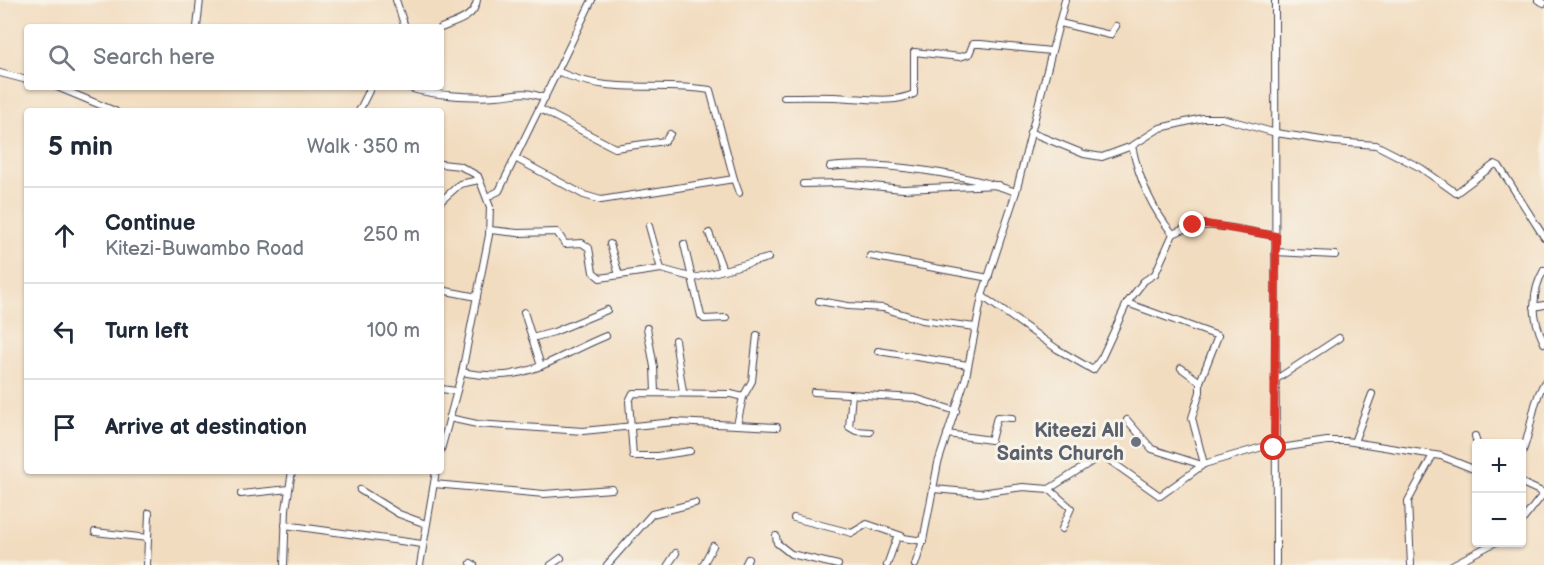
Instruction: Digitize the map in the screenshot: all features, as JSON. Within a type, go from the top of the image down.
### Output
[{"type":"street","points":[[197,24],[200,0]]},
{"type":"street","points":[[396,0],[404,24]]},
{"type":"street","points":[[444,27],[471,14],[476,9],[477,0]]},
{"type":"street","points":[[487,197],[499,191],[592,0]]},
{"type":"street","points":[[915,565],[923,540],[938,463],[956,411],[968,365],[982,296],[1016,192],[1065,0]]},
{"type":"street","points":[[1275,0],[1275,565]]},
{"type":"street","points":[[1538,0],[1544,3]]},
{"type":"street","points":[[1060,23],[1100,35],[1110,35],[1116,26]]},
{"type":"street","points":[[784,98],[849,98],[885,101],[915,94],[914,52],[960,57],[969,54],[973,44],[1051,51]]},
{"type":"street","points":[[557,71],[601,87],[688,86],[710,90],[739,193]]},
{"type":"street","points":[[0,73],[24,79]]},
{"type":"street","points":[[64,90],[108,108]]},
{"type":"street","points":[[360,108],[369,90]]},
{"type":"street","points":[[427,90],[472,97],[498,96],[525,91],[546,98]]},
{"type":"street","points":[[540,109],[615,148],[665,141],[670,134]]},
{"type":"street","points":[[1030,132],[1084,154],[1102,157],[1132,146],[1160,128],[1203,118],[1248,123],[1276,133],[1335,142],[1376,145],[1421,168],[1456,193],[1491,166],[1497,165],[1544,237]]},
{"type":"street","points":[[1132,146],[1135,163],[1149,198],[1173,234]]},
{"type":"street","points":[[515,158],[585,195],[601,200],[734,179]]},
{"type":"street","points":[[444,164],[460,166],[478,176],[490,207],[490,230],[477,297],[462,372],[444,438]]},
{"type":"street","points":[[830,167],[853,165],[905,169],[999,185],[1016,192]]},
{"type":"street","points":[[444,198],[460,184],[479,180]]},
{"type":"street","points":[[803,184],[841,183],[903,189],[999,185]]},
{"type":"street","points":[[982,296],[1057,349],[1093,370],[1102,357],[1127,303],[1144,281],[1155,274],[1173,234],[1193,225],[1206,224],[1276,236]]},
{"type":"street","points":[[649,226],[661,269]]},
{"type":"street","points":[[490,230],[518,233],[557,231],[565,244],[582,243],[589,248],[593,272],[600,278],[661,269],[694,278],[768,258]]},
{"type":"street","points":[[709,233],[723,270]]},
{"type":"street","points":[[610,244],[619,275]]},
{"type":"street","points":[[684,244],[694,278],[701,316],[704,319],[726,318]]},
{"type":"street","points":[[1275,252],[1335,255]]},
{"type":"street","points":[[870,256],[989,278]]},
{"type":"street","points":[[1544,270],[1535,290],[1534,308],[1544,343]]},
{"type":"street","points":[[444,291],[477,297]]},
{"type":"street","points":[[819,301],[848,306],[883,308],[922,320],[975,327]]},
{"type":"street","points":[[1127,303],[1218,336],[1200,382],[1200,392],[1192,423],[1203,464]]},
{"type":"street","points":[[1534,308],[1544,305]]},
{"type":"street","points":[[532,338],[554,332],[607,310]]},
{"type":"street","points":[[524,312],[541,366]]},
{"type":"street","points":[[647,328],[654,367],[655,393]]},
{"type":"street","points":[[738,425],[744,397],[752,381],[757,335]]},
{"type":"street","points":[[462,372],[508,376],[541,366],[564,353],[606,336]]},
{"type":"street","points":[[1275,380],[1339,338]]},
{"type":"street","points":[[675,340],[684,392]]},
{"type":"street","points":[[878,351],[968,365]]},
{"type":"street","points":[[1181,368],[1200,382]]},
{"type":"street","points":[[1526,443],[1532,408],[1544,383]]},
{"type":"street","points":[[444,389],[456,391]]},
{"type":"street","points":[[690,451],[657,456],[633,456],[629,401],[633,393],[684,392],[736,394],[744,397]]},
{"type":"street","points":[[814,392],[915,398],[956,411]]},
{"type":"street","points":[[852,394],[849,427],[856,431],[870,432]]},
{"type":"street","points":[[1354,442],[1372,394]]},
{"type":"street","points":[[947,434],[991,440],[997,417],[1012,418]]},
{"type":"street","points":[[449,418],[477,424],[568,430],[674,422],[777,427]]},
{"type":"street","points":[[1127,420],[1152,449],[1203,464]]},
{"type":"street","points":[[1049,489],[1102,455],[1160,496],[1203,464],[1269,445],[1274,448],[1327,441],[1354,442],[1433,455],[1472,469]]},
{"type":"street","points":[[1411,565],[1408,501],[1433,455]]},
{"type":"street","points":[[284,565],[285,525],[292,474]]},
{"type":"street","points":[[420,565],[436,474]]},
{"type":"street","points":[[434,484],[544,494],[612,489]]},
{"type":"street","points":[[1526,485],[1544,493],[1526,515]]},
{"type":"street","points":[[933,489],[980,493],[1023,487],[1049,489],[1071,508],[1062,529]]},
{"type":"street","points":[[241,494],[289,489]]},
{"type":"street","points":[[360,490],[399,514],[426,524]]},
{"type":"street","points":[[607,565],[652,514],[695,503]]},
{"type":"street","points":[[147,565],[149,513]]},
{"type":"street","points":[[794,518],[852,533],[867,524],[902,536],[923,540]]},
{"type":"street","points":[[285,525],[422,544]]},
{"type":"street","points":[[94,532],[148,538]]},
{"type":"street","points":[[776,536],[777,543],[791,554],[838,565]]},
{"type":"street","points":[[887,565],[897,537],[902,536]]},
{"type":"street","points":[[703,565],[713,546]]},
{"type":"street","points":[[1452,565],[1488,547]]},
{"type":"street","points":[[668,565],[676,553]]},
{"type":"street","points":[[551,565],[561,558]]},
{"type":"place","name":"Kiteezi All Saints Church","points":[[1136,442]]},
{"type":"route","points":[[1193,225],[1206,224],[1276,236],[1274,448]]}]
